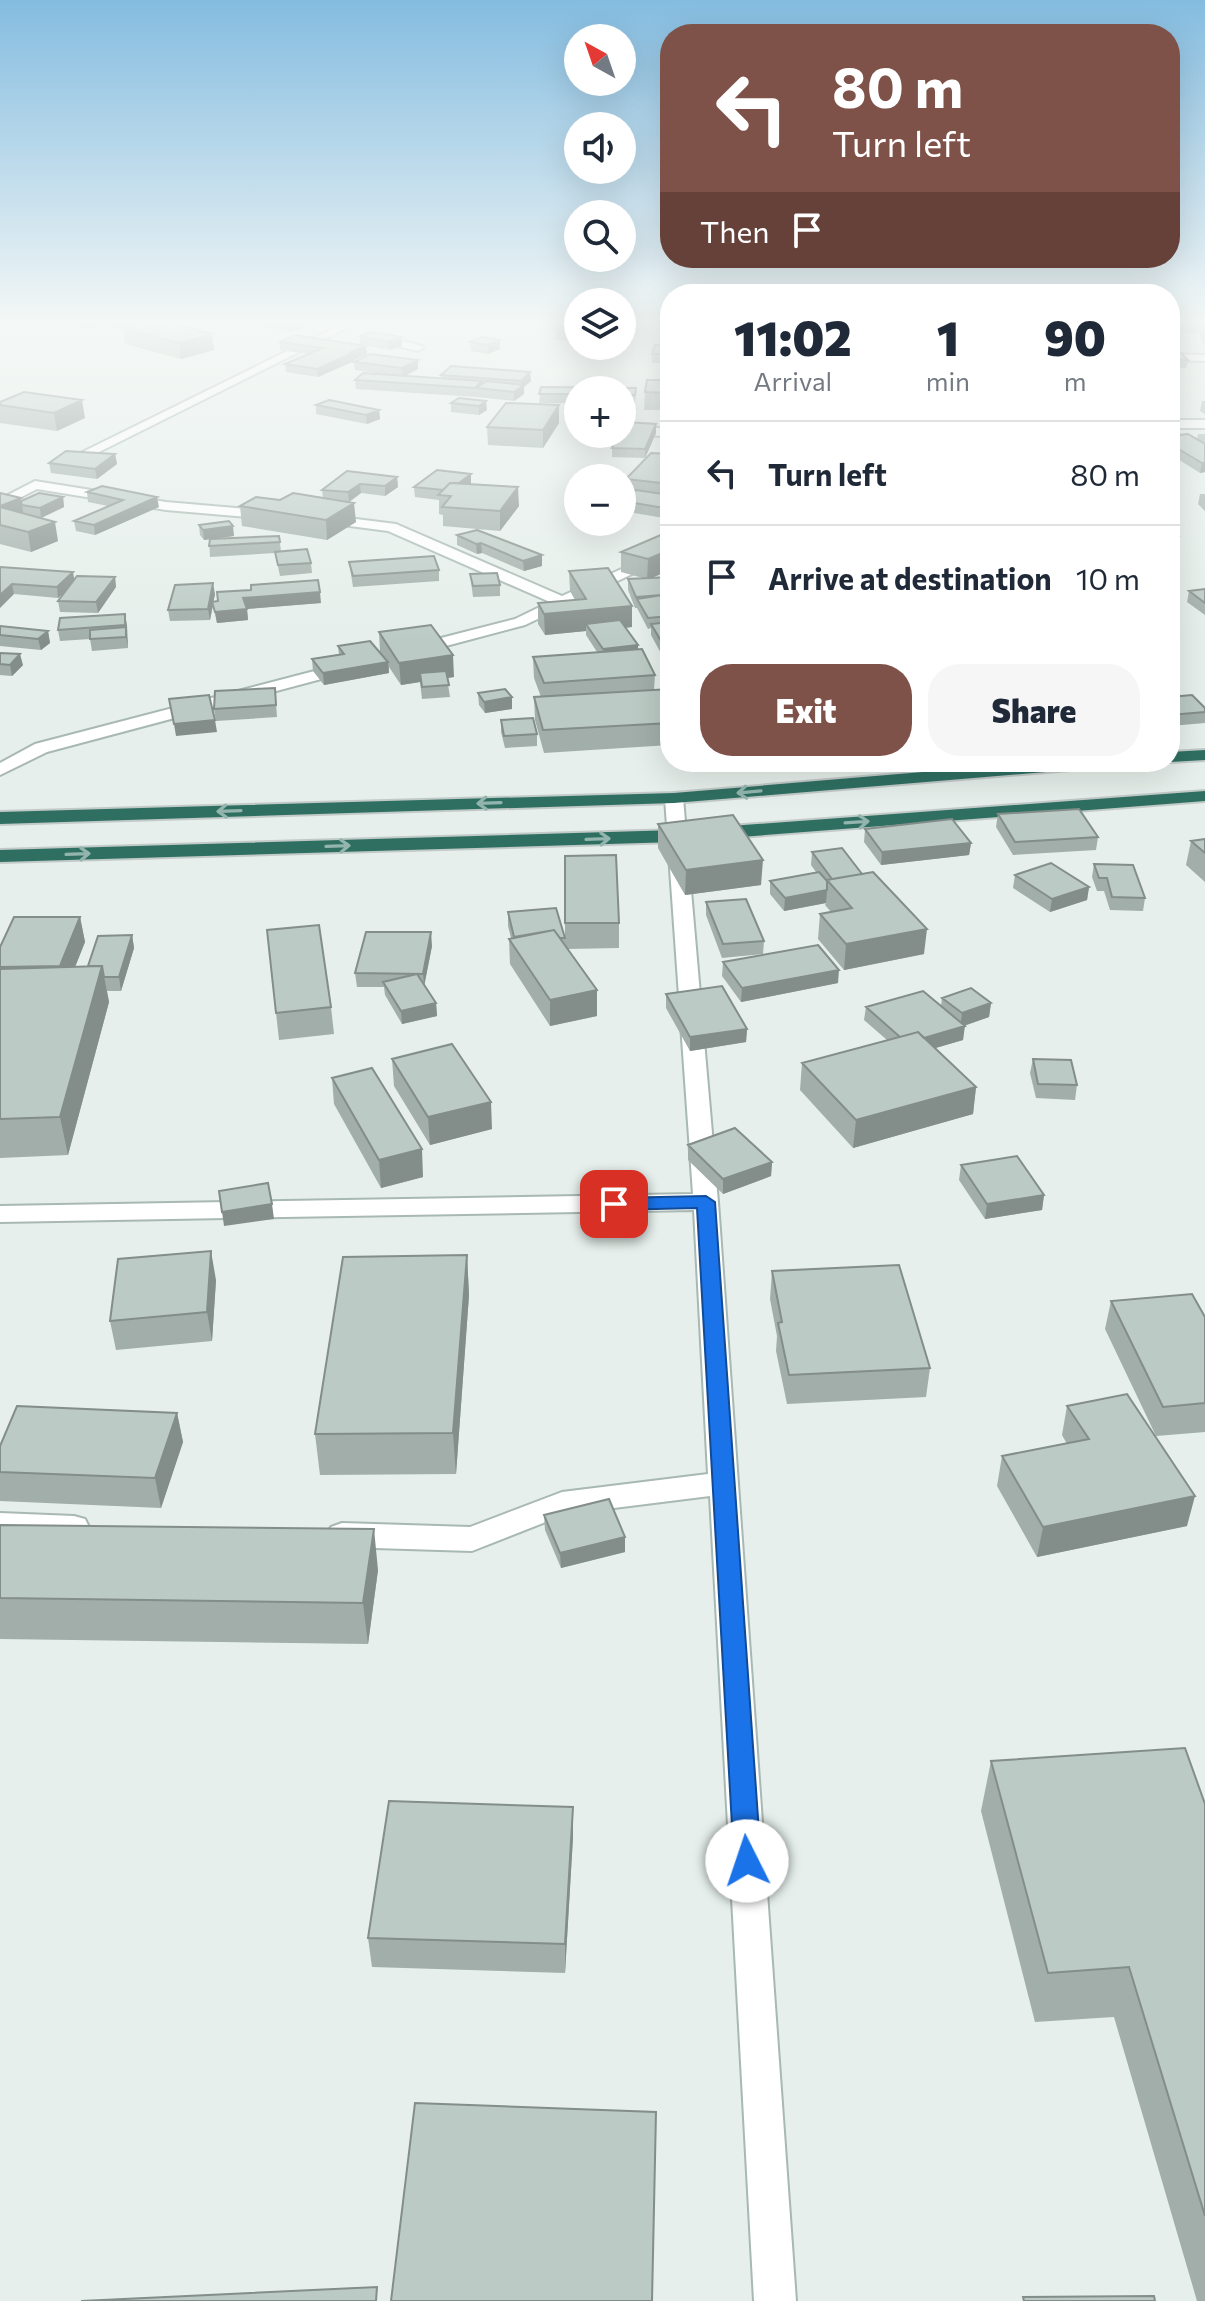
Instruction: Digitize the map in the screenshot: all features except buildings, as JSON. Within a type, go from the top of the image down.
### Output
[{"type":"highway","points":[[1180,756],[1205,755]]},
{"type":"highway","points":[[0,818],[674,798],[952,772]]},
{"type":"highway","points":[[0,856],[676,836],[1205,796]]},
{"type":"street","points":[[35,485],[32,481],[35,478],[131,429]]},
{"type":"street","points":[[645,431],[660,432]]},
{"type":"street","points":[[0,504],[35,485],[166,506],[291,516]]},
{"type":"street","points":[[307,518],[391,527],[562,602]]},
{"type":"street","points":[[397,654],[520,622],[660,556]]},
{"type":"street","points":[[0,770],[41,748],[366,662]]},
{"type":"street","points":[[674,798],[706,1202],[775,2301]]},
{"type":"street","points":[[0,1214],[706,1202]]},
{"type":"street","points":[[315,1534],[472,1539],[562,1503],[723,1483]]},
{"type":"street","points":[[0,1524],[110,1528]]},
{"type":"route","points":[[614,1204],[706,1202],[747,1861]]}]
